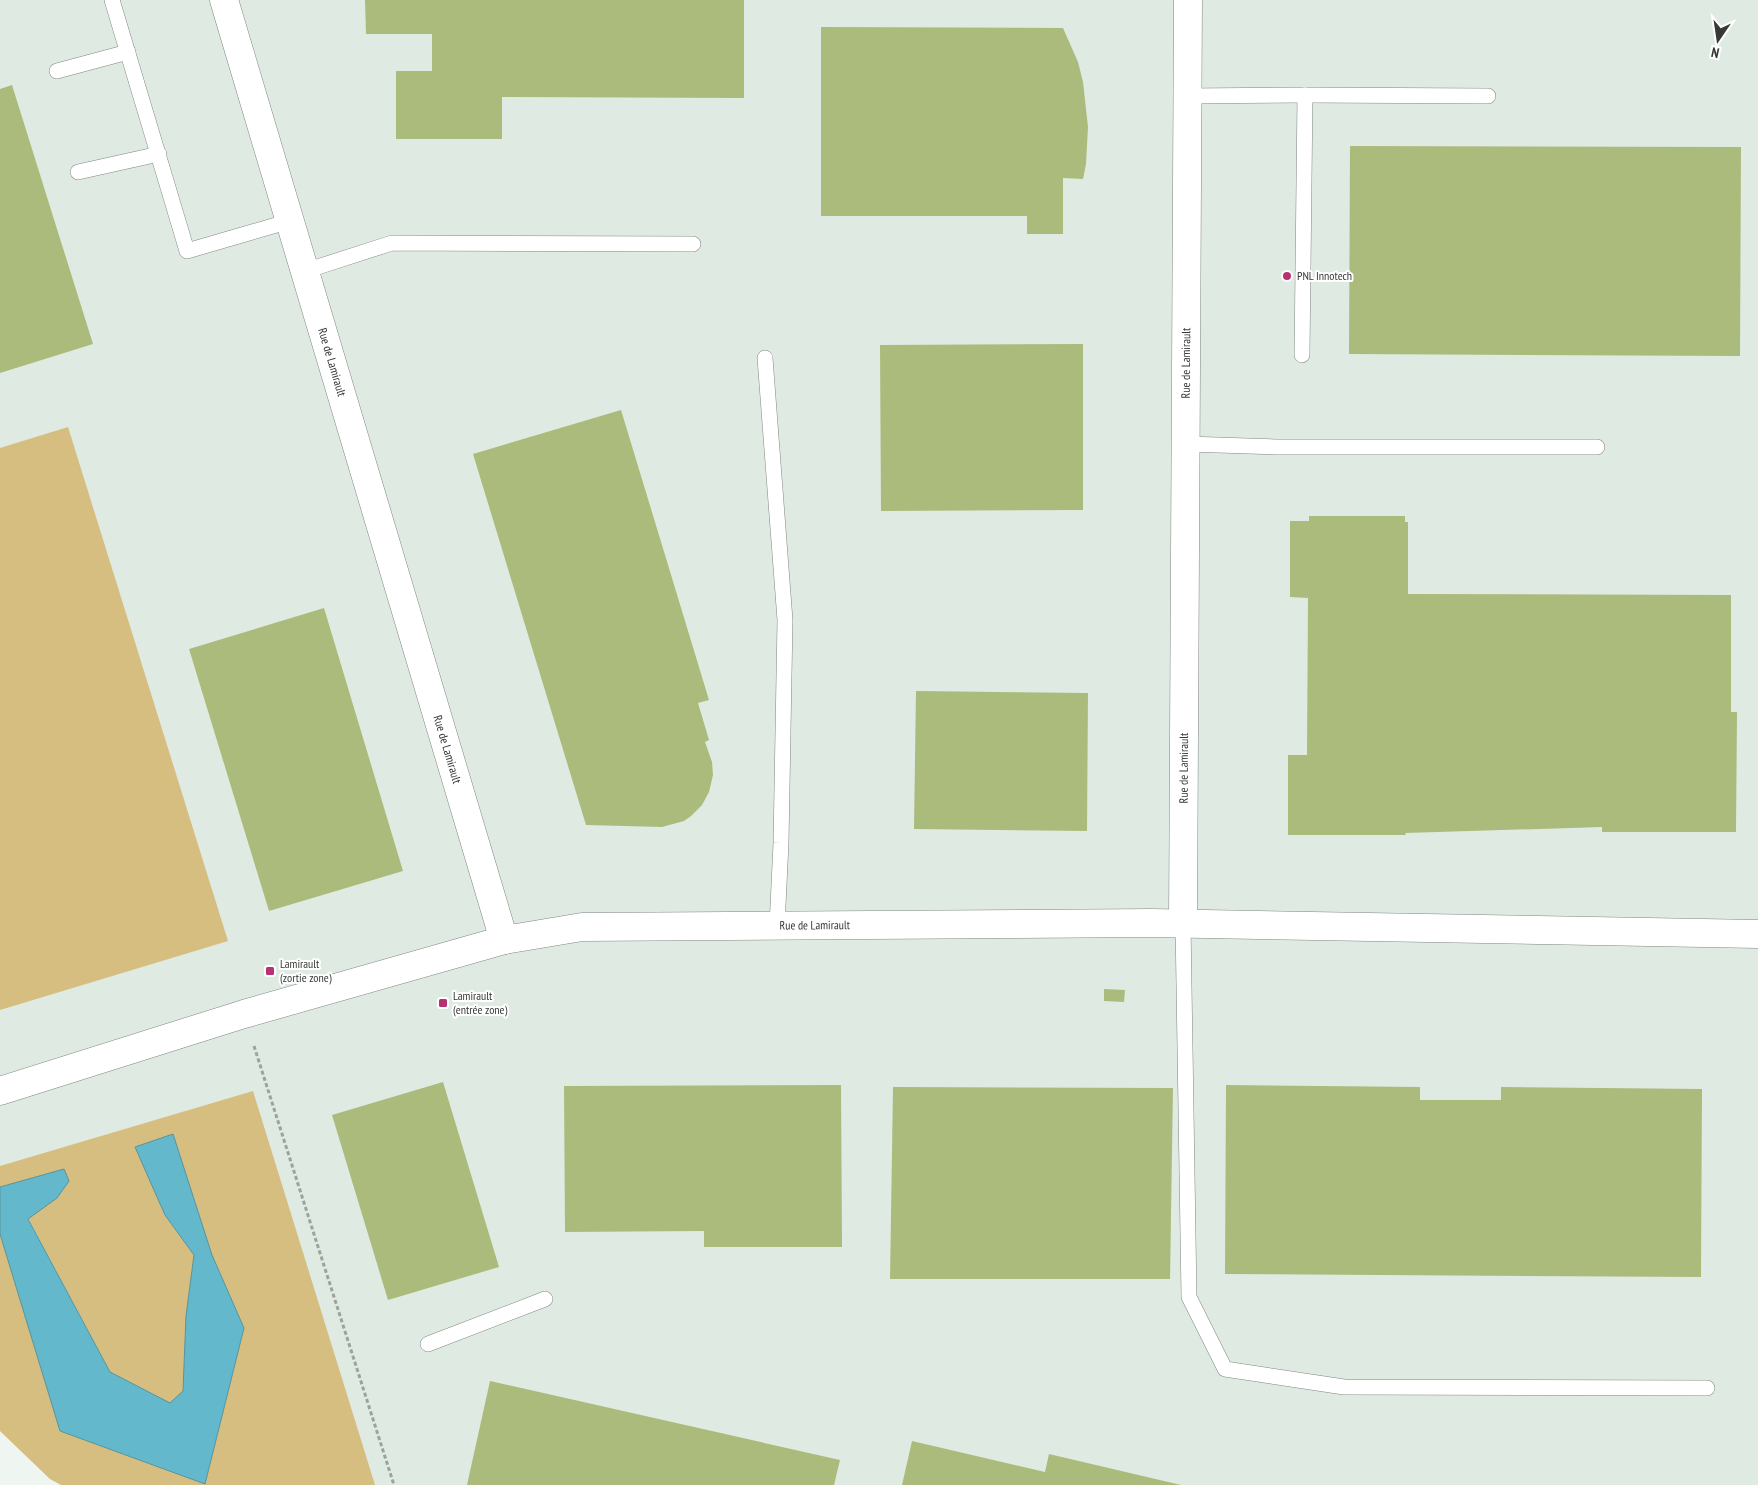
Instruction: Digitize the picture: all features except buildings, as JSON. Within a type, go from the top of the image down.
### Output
[{"type":"street","name":"Rue de Lamirault","points":[[224,0],[504,940],[582,927],[1184,923],[1188,0]]},
{"type":"street","points":[[1184,923],[1758,934]]},
{"type":"street","points":[[0,1091],[244,1014],[504,940]]},
{"type":"lane","points":[[112,0],[187,251],[290,221]]},
{"type":"lane","points":[[57,71],[128,52]]},
{"type":"lane","points":[[1302,355],[1305,95]]},
{"type":"lane","points":[[1188,96],[1488,96]]},
{"type":"lane","points":[[78,172],[158,154]]},
{"type":"lane","points":[[305,271],[392,242],[693,244]]},
{"type":"lane","points":[[765,358],[785,620],[781,843],[777,926]]},
{"type":"lane","points":[[1186,444],[1276,447],[1597,447]]},
{"type":"lane","points":[[1184,923],[1189,1297],[1226,1369],[1344,1387],[1707,1388]]},
{"type":"lane","points":[[428,1344],[545,1298]]},
{"type":"path","points":[[244,1014],[394,1485]]},
{"type":"shaded area","points":[[0,0],[1758,0],[1758,1485],[61,1485],[50,1479],[0,1431]]},
{"type":"shaded area","points":[[68,427],[228,941],[0,1010],[0,448]]},
{"type":"shaded area","points":[[253,1091],[375,1485],[61,1485],[50,1479],[0,1431],[0,1234],[60,1431],[205,1484],[244,1328],[212,1255],[173,1135],[135,1147],[165,1215],[194,1255],[186,1316],[183,1391],[170,1404],[110,1372],[28,1218],[57,1198],[69,1181],[63,1170],[0,1187],[0,1166]]},
{"type":"water","points":[[173,1134],[212,1255],[244,1328],[205,1484],[60,1431],[0,1234],[0,1187],[64,1169],[69,1181],[57,1198],[28,1219],[110,1372],[170,1403],[183,1391],[186,1316],[194,1255],[165,1215],[135,1147]]},
{"type":"place","name":"PNL Innotech","points":[[1287,276]]},
{"type":"place","name":"Lamirault (zortie zone)","points":[[270,971]]},
{"type":"place","name":"Lamirault (entrée zone)","points":[[443,1003]]}]
